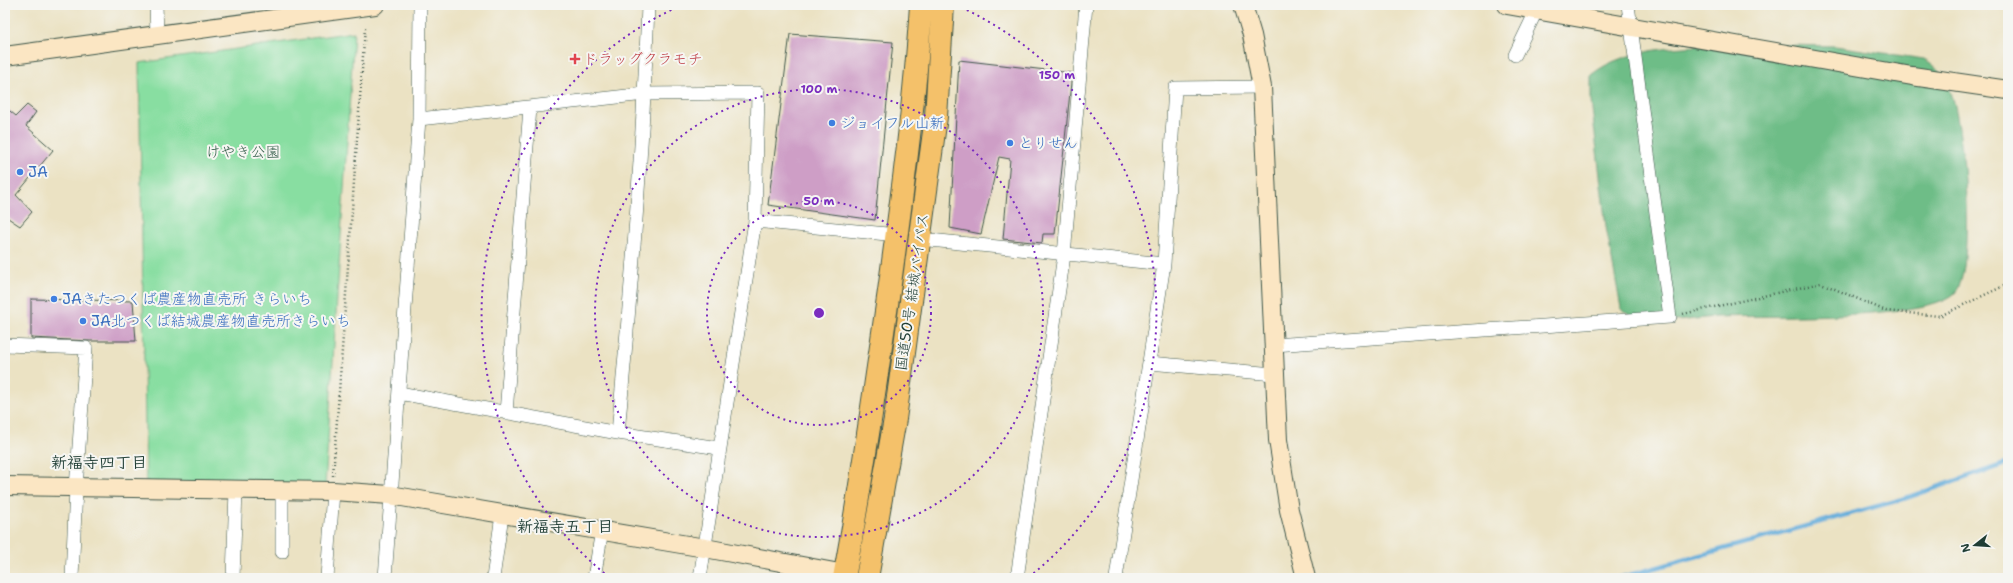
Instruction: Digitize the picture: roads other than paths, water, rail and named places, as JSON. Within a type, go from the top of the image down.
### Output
[{"type":"highway","name":"国道50号 結城バイパス","points":[[844,576],[867,442],[896,234],[912,111],[921,5]]},
{"type":"highway","name":"国道50号 結城バイパス","points":[[872,577],[936,117],[943,5]]},
{"type":"street","points":[[156,5],[157,35]]},
{"type":"street","points":[[5,56],[375,5]]},
{"type":"street","points":[[385,578],[419,119],[420,5]]},
{"type":"street","points":[[618,433],[630,299],[645,94],[648,5]]},
{"type":"street","points":[[1017,578],[1064,255],[1086,5]]},
{"type":"street","points":[[1243,5],[1252,35],[1262,87],[1278,440],[1282,472],[1306,578]]},
{"type":"street","points":[[1507,5],[1538,8],[1632,27],[1912,76],[2008,90]]},
{"type":"street","points":[[1274,345],[1670,317],[1628,5]]},
{"type":"street","points":[[1515,55],[1538,8]]},
{"type":"street","points":[[1116,578],[1164,264],[1175,88],[1262,87]]},
{"type":"street","points":[[419,119],[530,108],[645,94],[758,93],[754,221],[742,310],[719,448],[700,578]]},
{"type":"street","points":[[506,413],[530,108]]},
{"type":"street","points":[[754,221],[896,234]]},
{"type":"street","points":[[920,239],[1064,255],[1164,264]]},
{"type":"street","points":[[5,345],[86,348],[76,488],[72,578]]},
{"type":"street","points":[[1149,363],[1274,374]]},
{"type":"street","points":[[399,393],[618,433],[719,448]]},
{"type":"street","points":[[5,486],[282,491],[333,487],[602,530],[705,548],[844,576]]},
{"type":"street","points":[[327,578],[333,487]]},
{"type":"street","points":[[233,578],[236,490]]},
{"type":"street","points":[[282,491],[282,552]]},
{"type":"street","points":[[493,578],[502,515]]},
{"type":"street","points":[[594,578],[602,530]]},
{"type":"waterway","points":[[1619,578],[1903,499],[2008,463]]},
{"type":"place","name":"ドラッグクラモチ","points":[[575,59]]},
{"type":"place","name":"ジョイフル山新","points":[[832,123]]},
{"type":"place","name":"とりせん","points":[[1010,143]]},
{"type":"place","name":"JA","points":[[20,172]]},
{"type":"place","name":"JAきたつくば農産物直売所 きらいち","points":[[54,299]]},
{"type":"place","name":"JA北つくば結城農産物直売所きらいち","points":[[83,321]]},
{"type":"district","name":"新福寺四丁目","points":[[99,462]]},
{"type":"district","name":"新福寺五丁目","points":[[565,526]]},
{"type":"park label","name":"けやき公園","points":[[243,152]]}]
